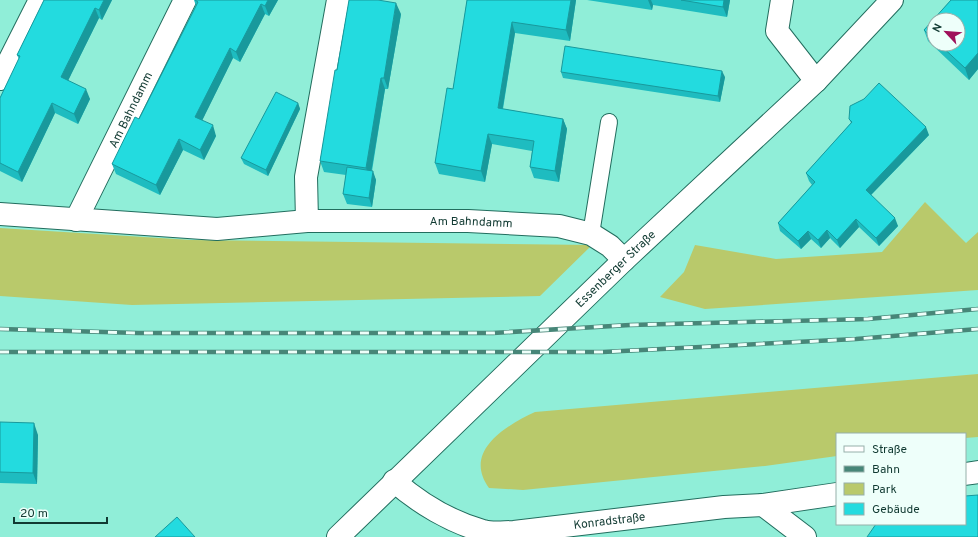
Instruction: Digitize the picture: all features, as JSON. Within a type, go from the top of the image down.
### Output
[{"type":"street","points":[[0,79],[40,0]]},
{"type":"street","name":"Am Bahndamm","points":[[76,220],[185,0]]},
{"type":"street","points":[[307,221],[306,177],[338,0]]},
{"type":"street","points":[[782,0],[777,31],[816,81]]},
{"type":"street","name":"Essenberger Straße","points":[[338,537],[394,481],[624,260],[816,81],[892,0]]},
{"type":"street","name":"Am Bahndamm","points":[[0,214],[217,229],[307,221],[468,221],[559,226],[591,234],[610,246],[624,260]]},
{"type":"street","points":[[966,474],[978,472]]},
{"type":"street","name":"Konradstraße","points":[[394,481],[414,499],[459,522],[484,532],[514,532],[724,507],[763,505],[836,494]]},
{"type":"street","points":[[763,505],[805,537]]},
{"type":"lane","points":[[591,234],[609,122]]},
{"type":"green space","points":[[925,202],[966,243],[978,232],[978,290],[705,309],[660,297],[684,272],[695,245],[776,259],[882,252]]},
{"type":"green space","points":[[0,228],[192,240],[592,245],[540,296],[132,305],[0,296]]},
{"type":"green space","points":[[978,374],[978,437],[966,438],[966,433],[836,433],[836,456],[765,466],[523,490],[489,488],[482,475],[481,462],[484,451],[491,441],[501,432],[512,424],[535,412]]},
{"type":"building","points":[[44,0],[104,0],[99,10],[95,8],[61,77],[86,89],[74,114],[52,103],[18,172],[0,163],[0,98],[20,56],[17,55]]},
{"type":"building","points":[[195,0],[268,0],[265,6],[261,4],[236,52],[230,48],[195,117],[213,125],[200,150],[179,139],[156,185],[112,164],[135,117],[139,119],[198,2]]},
{"type":"building","points":[[349,0],[378,0],[396,3],[384,78],[381,78],[366,168],[320,161],[335,70],[337,70]]},
{"type":"building","points":[[467,0],[571,0],[566,30],[512,22],[498,108],[563,119],[555,171],[530,167],[534,141],[488,134],[481,171],[435,163],[447,88],[453,89]]},
{"type":"building","points":[[681,0],[724,0],[723,7]]},
{"type":"building","points":[[951,0],[978,0],[978,53],[965,68],[948,52],[966,52],[966,12],[940,12]]},
{"type":"building","points":[[565,46],[722,71],[718,96],[561,72]]},
{"type":"building","points":[[879,83],[926,127],[866,190],[895,218],[876,238],[856,219],[837,240],[827,230],[818,240],[808,231],[798,241],[778,223],[815,182],[806,173],[852,122],[849,119],[850,106],[864,99]]},
{"type":"building","points":[[276,92],[298,103],[266,170],[241,158]]},
{"type":"building","points":[[347,167],[373,171],[369,198],[343,194]]},
{"type":"building","points":[[0,422],[34,423],[33,473],[0,472]]},
{"type":"building","points":[[978,495],[978,537],[867,537],[875,525],[966,525],[966,496]]},
{"type":"building","points":[[177,517],[195,537],[155,537]]},
{"type":"railway","points":[[0,329],[138,333],[493,333],[630,325],[868,319],[978,309]]},
{"type":"railway","points":[[0,352],[603,352],[856,339],[978,329]]}]
